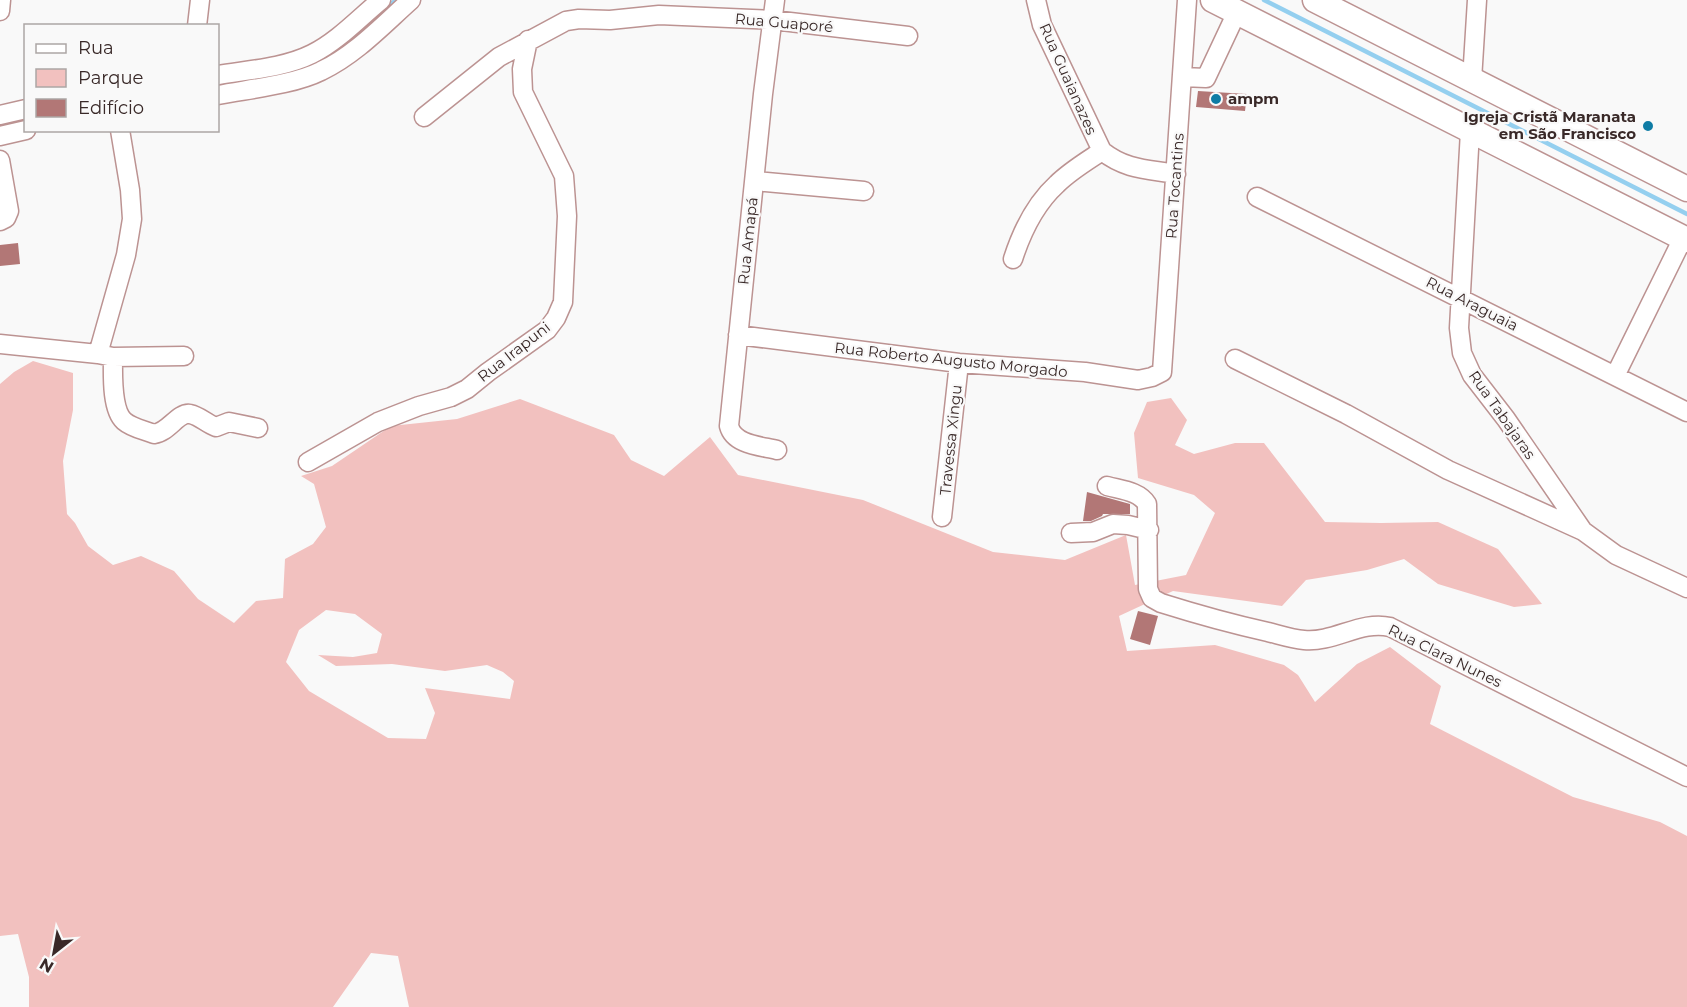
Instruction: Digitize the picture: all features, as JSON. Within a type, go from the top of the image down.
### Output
[{"type":"main road","points":[[1213,0],[1685,239]]},
{"type":"main road","points":[[1315,0],[1687,189]]},
{"type":"street","points":[[0,10],[1,0]]},
{"type":"street","points":[[197,24],[200,0]]},
{"type":"street","points":[[219,75],[286,63],[310,55],[328,45],[381,0]]},
{"type":"street","points":[[219,95],[319,72],[363,43],[411,0]]},
{"type":"street","name":"Rua Amapá","points":[[775,0],[763,94],[729,426],[731,432],[740,440],[777,450]]},
{"type":"street","name":"Rua Guaianazes","points":[[1036,0],[1042,26],[1102,151],[1126,166],[1176,174]]},
{"type":"street","name":"Rua Tocantins","points":[[1162,372],[1187,0]]},
{"type":"street","points":[[1472,80],[1477,0]]},
{"type":"street","name":"Rua Guaporé","points":[[424,117],[499,57],[566,21],[610,20],[659,7],[908,36]]},
{"type":"street","points":[[1182,76],[1206,78],[1237,12]]},
{"type":"street","name":"Rua Irapuni","points":[[308,462],[378,422],[419,406],[451,397],[467,389],[547,330],[556,318],[563,302],[567,216],[564,176],[523,92],[522,69],[528,40]]},
{"type":"street","points":[[0,114],[24,109]]},
{"type":"street","points":[[0,136],[24,130]]},
{"type":"street","name":"Rua Tabajaras","points":[[1470,131],[1459,328],[1462,353],[1472,375],[1506,419],[1582,531],[1616,555],[1687,588]]},
{"type":"street","points":[[120,132],[130,190],[132,219],[106,355],[119,416],[129,424],[154,434],[161,433],[186,414],[196,416],[216,427],[229,422],[258,428]]},
{"type":"street","points":[[1013,259],[1020,236],[1041,202],[1058,183],[1102,151]]},
{"type":"street","points":[[0,160],[9,211],[6,218],[0,221]]},
{"type":"street","points":[[754,181],[864,191]]},
{"type":"street","name":"Rua Araguaia","points":[[1257,197],[1687,412]]},
{"type":"street","points":[[1615,376],[1685,239]]},
{"type":"street","name":"Rua Roberto Augusto Morgado","points":[[738,335],[959,363],[1085,372],[1138,380],[1162,372]]},
{"type":"street","points":[[0,344],[106,355],[184,356]]},
{"type":"street","points":[[1235,359],[1346,414],[1448,470],[1582,531]]},
{"type":"street","name":"Travessa Xingu","points":[[942,518],[959,363]]},
{"type":"street","name":"Rua Clara Nunes","points":[[1107,486],[1143,498],[1147,504],[1148,589],[1152,598],[1161,603],[1230,624],[1304,640],[1320,640],[1371,626],[1390,627],[1687,777]]},
{"type":"street","points":[[1071,533],[1094,532],[1113,524],[1149,530]]},
{"type":"green space","points":[[33,361],[73,373],[73,410],[63,461],[67,514],[88,546],[113,565],[141,556],[174,571],[198,599],[234,623],[256,601],[283,598],[285,559],[313,544],[326,527],[314,484],[301,476],[332,466],[391,426],[457,419],[520,399],[614,435],[631,460],[664,476],[710,437],[738,475],[863,500],[993,552],[1065,560],[1126,535],[1135,585],[1186,575],[1215,513],[1194,495],[1138,478],[1134,433],[1147,402],[1171,398],[1187,420],[1175,445],[1194,454],[1235,443],[1264,443],[1325,522],[1438,522],[1498,549],[1542,604],[1514,607],[1438,584],[1404,559],[1367,570],[1306,580],[1282,606],[1173,591],[1119,616],[1127,651],[1215,645],[1284,665],[1298,675],[1315,702],[1357,664],[1390,647],[1441,686],[1430,724],[1573,797],[1660,822],[1687,836],[1687,1007],[409,1007],[398,956],[371,953],[333,1007],[29,1007],[29,977],[18,934],[0,936],[0,384],[14,372]],"holes":[[[326,610],[355,614],[382,634],[377,653],[353,657],[318,655],[336,666],[392,664],[445,671],[487,665],[503,672],[514,681],[510,699],[425,688],[435,713],[426,739],[388,738],[309,691],[286,662],[299,630]]]},
{"type":"building","points":[[1198,91],[1247,94],[1245,111],[1196,107]]},
{"type":"building","points":[[18,243],[20,264],[0,266],[0,245]]},
{"type":"building","points":[[1087,492],[1130,504],[1130,514],[1103,514],[1091,521],[1083,521]]},
{"type":"building","points":[[1138,611],[1158,616],[1150,645],[1130,639]]},
{"type":"waterway","points":[[339,48],[396,0]]},
{"type":"waterway","points":[[1264,0],[1687,214]]},
{"type":"waterway","points":[[279,74],[300,68]]},
{"type":"waterway","points":[[238,83],[268,76]]},
{"type":"place","name":"ampm","points":[[1216,99]]},
{"type":"place","name":"Igreja Cristã Maranata em São Francisco","points":[[1648,126]]}]
